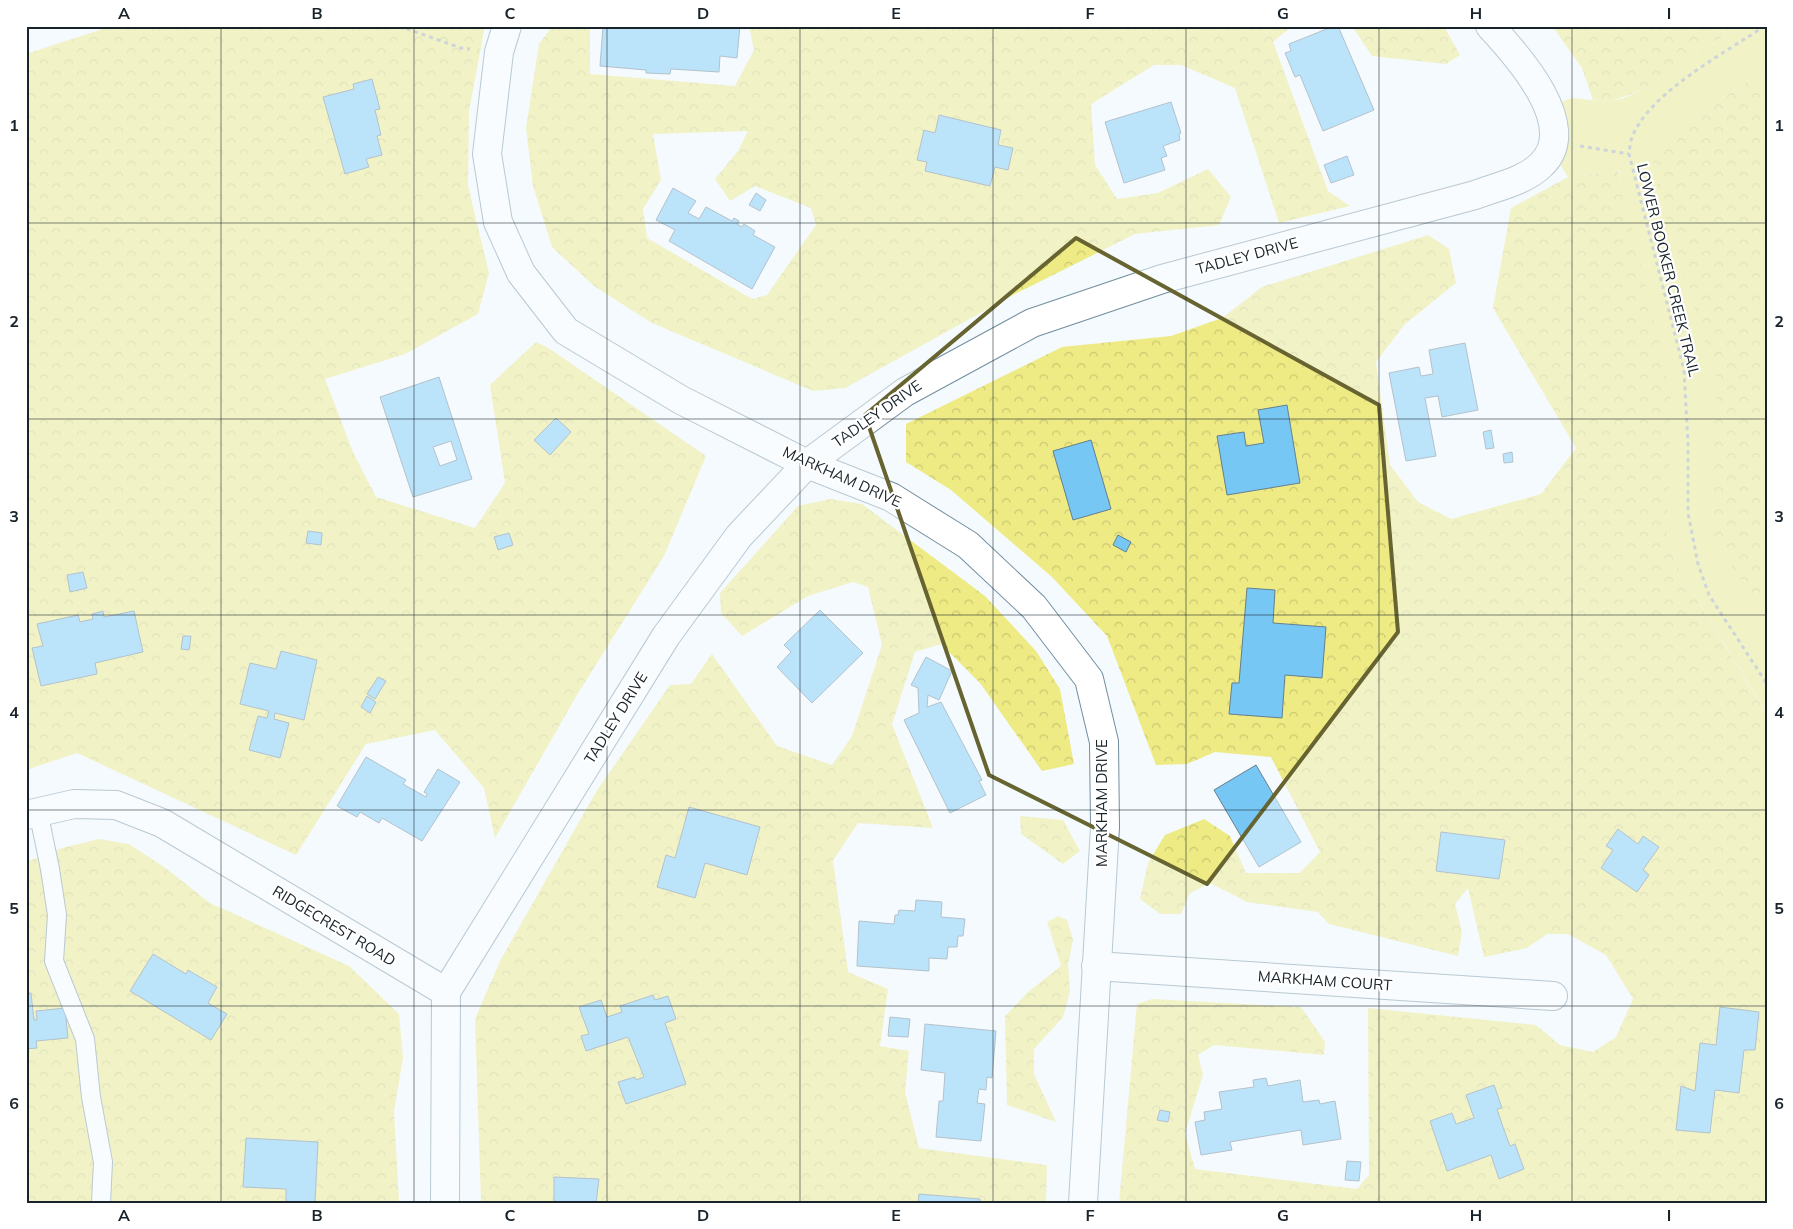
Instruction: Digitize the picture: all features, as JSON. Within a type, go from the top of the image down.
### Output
[{"type":"street","name":"MARKHAM DRIVE","points":[[507,26],[499,52],[487,154],[498,222],[521,273],[566,331],[681,400],[807,464],[891,497],[968,545],[1034,608],[1089,679],[1104,742],[1105,828],[1084,1203]]},
{"type":"street","points":[[1490,26],[1507,44],[1537,86],[1549,108],[1554,123],[1552,148]]},
{"type":"street","name":"TADLEY DRIVE","points":[[446,992],[666,636],[739,536],[807,464],[905,392],[1032,323],[1162,278],[1475,195],[1507,184],[1528,173],[1541,165],[1552,148]]},
{"type":"street","name":"RIDGECREST ROAD","points":[[32,813],[74,804],[116,805],[162,823],[446,992]]},
{"type":"street","name":"MARKHAM COURT","points":[[1096,966],[1554,996]]},
{"type":"street","points":[[446,992],[446,1203]]},
{"type":"lane","points":[[32,813],[50,869],[57,915],[54,961],[85,1039],[91,1097],[103,1162],[101,1203]]},
{"type":"path","points":[[399,26],[461,48],[499,52]]},
{"type":"path","name":"LOWER BOOKER CREEK TRAIL","points":[[1765,26],[1674,86],[1643,120],[1633,136],[1629,154],[1684,370],[1688,444],[1688,513],[1698,564],[1709,595],[1767,684]]},
{"type":"path","points":[[1552,148],[1629,154]]},
{"type":"highlighted area","points":[[1076,238],[1379,405],[1398,632],[1207,884],[989,775],[865,415]]},
{"type":"green space","points":[[112,26],[485,26],[469,111],[468,186],[489,273],[478,314],[405,354],[325,379],[353,452],[376,497],[475,528],[505,483],[490,385],[536,342],[547,347],[706,456],[664,556],[577,695],[495,838],[484,788],[435,730],[366,744],[296,855],[77,753],[26,770],[26,54]]},
{"type":"green space","points":[[552,26],[590,26],[590,74],[735,86],[754,50],[749,26],[1292,26],[1273,42],[1328,191],[1350,206],[1279,223],[1235,88],[1181,65],[1154,65],[1091,104],[1095,165],[1117,199],[1158,193],[1208,169],[1231,197],[1219,225],[1135,234],[1013,295],[845,388],[813,391],[652,323],[594,286],[552,247],[533,186],[526,128],[539,44]],"holes":[[[748,131],[738,151],[715,179],[730,201],[755,186],[811,208],[816,225],[767,295],[752,299],[647,238],[643,209],[661,180],[653,134]]]},
{"type":"green space","points":[[1352,26],[1444,26],[1460,55],[1446,64],[1372,56]]},
{"type":"green space","points":[[1552,26],[1740,26],[1642,90],[1609,102],[1593,100],[1582,68]]},
{"type":"green space","points":[[1740,26],[1767,26],[1767,69],[1675,129],[1652,154],[1767,88],[1767,714],[1677,565],[1667,535],[1668,491],[1619,170],[1568,177],[1558,161],[1565,132],[1565,119],[1561,102],[1572,98],[1609,102],[1624,98],[1642,90]]},
{"type":"green space","points":[[1767,69],[1767,621],[1715,541],[1710,503],[1717,380],[1658,191],[1652,153],[1675,129]]},
{"type":"green space","points":[[1618,170],[1671,392],[1667,535],[1677,565],[1767,715],[1767,1203],[1119,1203],[1137,1004],[1152,999],[1301,1007],[1325,1042],[1324,1055],[1214,1045],[1198,1055],[1203,1075],[1185,1133],[1195,1169],[1357,1189],[1369,1175],[1368,1008],[1536,1025],[1560,1045],[1593,1052],[1616,1037],[1633,999],[1606,955],[1568,934],[1547,934],[1527,948],[1484,957],[1468,888],[1455,904],[1462,932],[1458,956],[1329,924],[1318,912],[1247,902],[1210,883],[1190,893],[1181,914],[1160,914],[1140,899],[1148,863],[1165,835],[1204,819],[1230,836],[1246,873],[1300,873],[1320,852],[1271,757],[1215,752],[1187,764],[1156,765],[1107,636],[1052,577],[951,490],[906,462],[906,424],[1062,347],[1171,336],[1222,318],[1262,287],[1428,235],[1449,249],[1456,283],[1405,324],[1376,362],[1390,465],[1418,502],[1451,519],[1541,494],[1576,448],[1493,308],[1511,208],[1568,177]]},
{"type":"green space","points":[[830,499],[862,504],[985,596],[1036,651],[1060,689],[1074,764],[1042,771],[980,683],[941,644],[915,652],[892,724],[933,828],[858,823],[833,860],[848,972],[888,989],[880,1046],[909,1051],[905,1092],[919,1148],[1047,1165],[1046,1203],[481,1203],[475,1019],[501,959],[596,792],[670,685],[691,684],[712,654],[777,746],[832,765],[852,736],[882,645],[868,587],[853,582],[808,596],[742,636],[721,613],[720,593],[798,506]]},
{"type":"green space","points":[[1020,816],[1063,820],[1080,851],[1063,864],[1021,834]]},
{"type":"green space","points":[[99,839],[129,844],[164,867],[210,903],[349,966],[399,1014],[403,1058],[394,1111],[399,1203],[26,1203],[26,862],[62,848]]},
{"type":"green space","points":[[1058,916],[1067,920],[1073,940],[1068,965],[1070,991],[1063,1017],[1034,1049],[1034,1074],[1056,1122],[1007,1105],[1005,1016],[1028,992],[1061,966],[1047,922]]},
{"type":"building","points":[[603,26],[740,26],[737,58],[720,56],[719,72],[671,69],[670,74],[646,73],[646,70],[600,66]]},
{"type":"building","points":[[1338,26],[1374,110],[1323,131],[1300,75],[1295,77],[1285,53],[1291,51],[1289,44]]},
{"type":"building","points":[[372,79],[380,109],[375,110],[381,135],[377,136],[382,155],[366,159],[369,167],[345,174],[323,97],[354,89],[353,84]]},
{"type":"building","points":[[1171,102],[1181,133],[1179,134],[1180,140],[1163,146],[1167,156],[1161,158],[1165,170],[1124,183],[1105,122]]},
{"type":"building","points":[[939,115],[1001,130],[998,145],[1013,148],[1008,170],[995,167],[990,186],[925,171],[927,162],[917,160],[924,130],[935,133]]},
{"type":"building","points":[[1347,156],[1354,175],[1331,183],[1324,165]]},
{"type":"building","points":[[673,188],[696,201],[688,213],[699,219],[706,207],[732,221],[734,218],[739,221],[737,224],[742,227],[744,224],[755,231],[753,235],[775,247],[752,289],[669,241],[675,230],[656,220]]},
{"type":"building","points":[[756,193],[766,200],[760,211],[749,205]]},
{"type":"building","points":[[1465,343],[1478,410],[1442,417],[1438,396],[1425,398],[1436,456],[1406,461],[1389,373],[1419,367],[1421,376],[1433,374],[1429,350]]},
{"type":"building","points":[[439,377],[472,479],[413,497],[380,397]],"holes":[[[451,441],[457,460],[440,466],[433,447]]]},
{"type":"building","points":[[1287,405],[1300,483],[1227,495],[1217,436],[1244,432],[1246,446],[1264,443],[1258,410]]},
{"type":"building","points":[[556,418],[571,432],[550,455],[534,440]]},
{"type":"building","points":[[1491,430],[1494,448],[1486,449],[1483,432]]},
{"type":"building","points":[[1091,440],[1111,509],[1073,520],[1053,451]]},
{"type":"building","points":[[1512,452],[1513,462],[1504,463],[1503,454]]},
{"type":"building","points":[[308,531],[322,533],[321,545],[306,543]]},
{"type":"building","points":[[509,533],[513,545],[498,550],[494,537]]},
{"type":"building","points":[[1118,535],[1131,542],[1126,552],[1113,545]]},
{"type":"building","points":[[83,572],[87,588],[70,592],[67,575]]},
{"type":"building","points":[[1247,588],[1275,590],[1273,623],[1326,627],[1322,678],[1285,675],[1282,718],[1229,714],[1232,683],[1239,683]]},
{"type":"building","points":[[820,610],[863,653],[812,703],[777,667],[791,652],[784,645]]},
{"type":"building","points":[[103,611],[104,617],[134,611],[143,652],[95,663],[97,674],[41,686],[32,648],[43,646],[37,624],[78,615],[80,622],[93,619],[92,614]]},
{"type":"building","points":[[183,636],[191,636],[189,650],[181,649]]},
{"type":"building","points":[[281,651],[317,660],[304,720],[275,713],[274,719],[289,723],[280,758],[249,750],[258,716],[267,718],[269,711],[240,704],[250,663],[276,669]]},
{"type":"building","points":[[926,657],[952,671],[939,700],[928,695],[927,707],[941,702],[982,780],[979,781],[986,795],[950,813],[904,720],[919,713],[918,688],[911,685]]},
{"type":"building","points":[[378,677],[386,681],[375,699],[367,694]]},
{"type":"building","points":[[367,696],[376,702],[370,713],[361,707]]},
{"type":"building","points":[[366,757],[406,780],[403,784],[426,797],[427,794],[424,792],[438,769],[460,782],[422,841],[382,818],[379,823],[360,812],[357,817],[337,806]]},
{"type":"building","points":[[1256,765],[1301,842],[1259,867],[1214,790]]},
{"type":"building","points":[[689,807],[760,827],[747,875],[705,863],[695,898],[657,887],[666,855],[675,858]]},
{"type":"building","points":[[1618,829],[1638,844],[1643,836],[1659,847],[1643,870],[1649,875],[1637,892],[1601,868],[1613,850],[1606,846]]},
{"type":"building","points":[[1441,832],[1505,840],[1499,879],[1436,871]]},
{"type":"building","points":[[916,900],[942,902],[941,917],[965,919],[963,936],[958,936],[957,947],[948,947],[947,959],[929,958],[929,971],[857,966],[859,921],[894,924],[895,915],[898,915],[899,910],[915,911]]},
{"type":"building","points":[[153,954],[186,974],[188,970],[217,987],[208,1003],[227,1014],[211,1040],[130,991]]},
{"type":"building","points":[[26,993],[31,993],[34,1020],[37,1020],[36,1011],[65,1008],[68,1038],[36,1041],[37,1048],[26,1049]]},
{"type":"building","points":[[653,995],[655,1000],[668,996],[676,1019],[665,1023],[686,1084],[626,1104],[618,1082],[635,1077],[636,1080],[644,1077],[628,1037],[586,1051],[581,1036],[589,1034],[579,1007],[601,1000],[607,1017],[622,1012],[620,1006]]},
{"type":"building","points":[[1720,1007],[1759,1012],[1755,1050],[1744,1050],[1739,1093],[1715,1090],[1710,1133],[1676,1130],[1681,1086],[1695,1091],[1700,1043],[1716,1045]]},
{"type":"building","points":[[890,1017],[910,1019],[908,1037],[888,1036]]},
{"type":"building","points":[[925,1024],[996,1031],[992,1078],[987,1077],[986,1090],[979,1089],[977,1103],[985,1104],[981,1141],[936,1137],[939,1101],[943,1101],[945,1073],[921,1070]]},
{"type":"building","points":[[1266,1078],[1268,1086],[1300,1080],[1303,1102],[1319,1100],[1320,1104],[1335,1101],[1341,1139],[1303,1145],[1301,1130],[1230,1142],[1232,1150],[1201,1155],[1195,1122],[1205,1120],[1204,1112],[1222,1109],[1219,1092],[1254,1087],[1253,1080]]},
{"type":"building","points":[[1494,1085],[1502,1108],[1497,1109],[1503,1127],[1510,1146],[1515,1144],[1524,1169],[1499,1179],[1491,1155],[1447,1171],[1430,1121],[1452,1113],[1456,1124],[1474,1118],[1466,1095]]},
{"type":"building","points":[[1160,1110],[1170,1112],[1168,1122],[1157,1120]]},
{"type":"building","points":[[246,1138],[318,1142],[315,1203],[286,1203],[286,1189],[243,1187]]},
{"type":"building","points":[[1347,1161],[1361,1162],[1359,1181],[1345,1180]]},
{"type":"building","points":[[554,1177],[599,1179],[596,1203],[554,1203]]},
{"type":"building","points":[[919,1194],[980,1199],[980,1203],[918,1203]]}]
